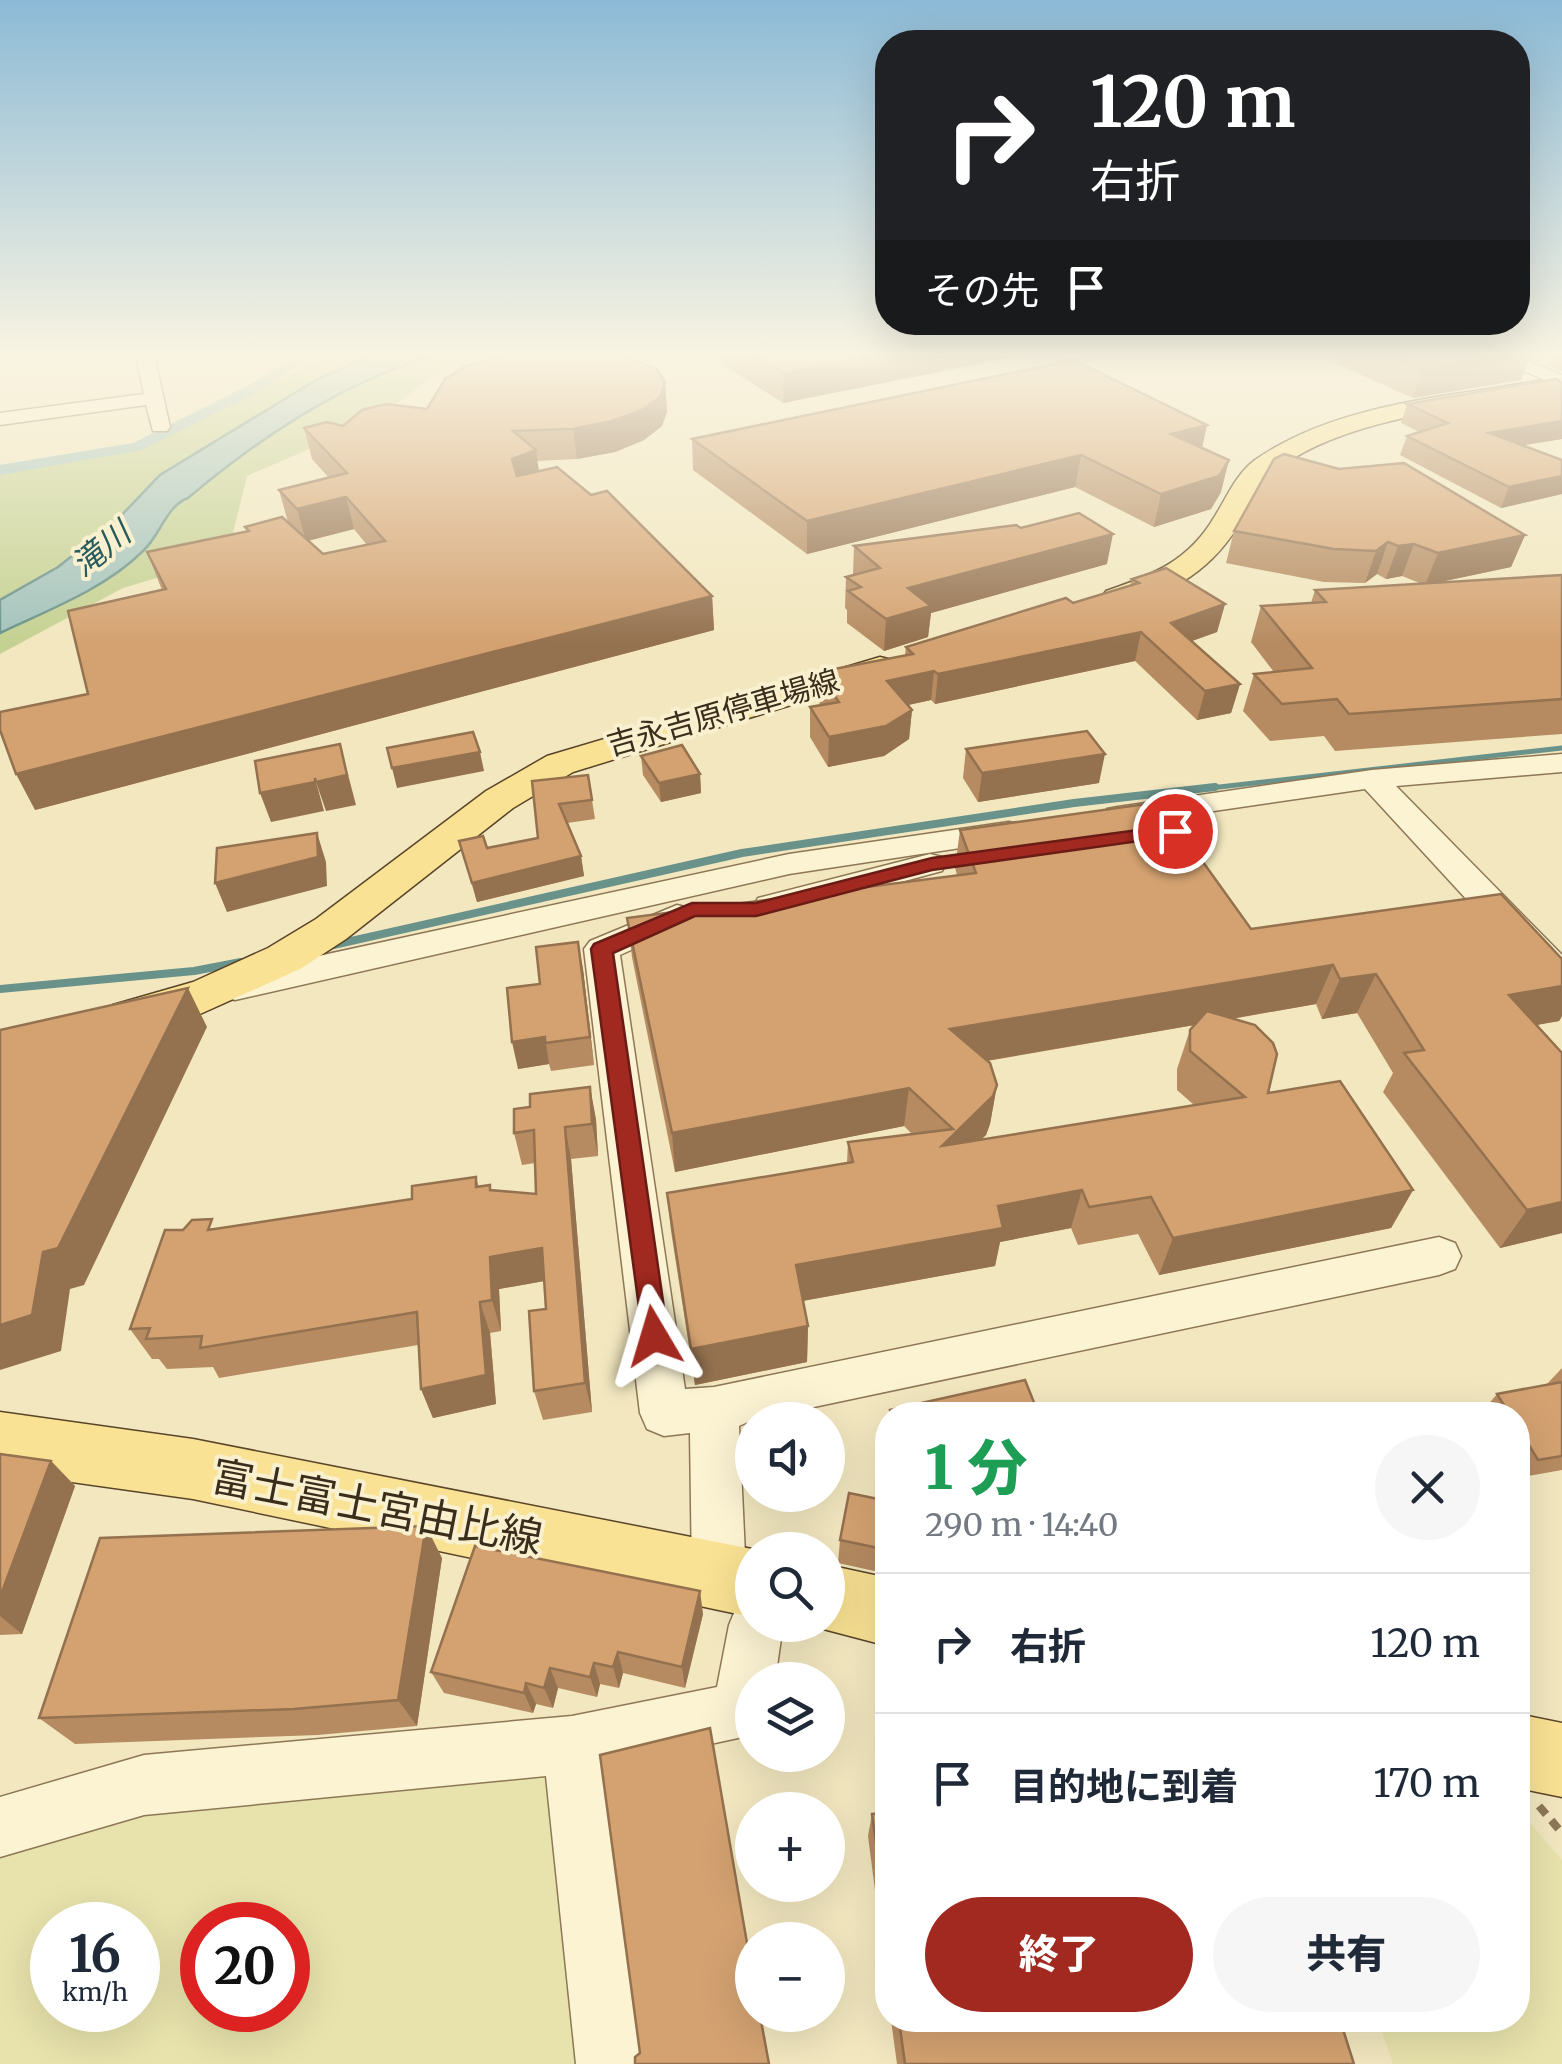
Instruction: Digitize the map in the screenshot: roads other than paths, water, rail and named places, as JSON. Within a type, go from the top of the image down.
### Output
[{"type":"main road","points":[[1090,606],[1179,576],[1193,567],[1218,535],[1250,478],[1289,451]]},
{"type":"main road","name":"吉永吉原停車場線","points":[[91,1026],[164,1010],[272,966],[331,929],[520,784],[560,764],[918,656]]},
{"type":"main road","name":"富士富士宮由比線","points":[[0,1442],[192,1470],[735,1593]]},
{"type":"main road","points":[[845,1603],[875,1609]]},
{"type":"main road","points":[[1530,1753],[1562,1760]]},
{"type":"street","points":[[1210,826],[1090,831],[1372,779],[1562,763]]},
{"type":"street","points":[[1372,779],[1550,967],[1562,967]]},
{"type":"street","points":[[218,991],[707,904],[756,910],[1043,838],[789,864],[707,904],[602,949],[664,1413],[714,1410],[1439,1256]]},
{"type":"street","points":[[714,1410],[735,1544]]},
{"type":"street","points":[[0,1827],[144,1785],[572,1745],[741,1711],[742,1642]]},
{"type":"street","points":[[572,1745],[610,2064]]},
{"type":"water","name":"滝川","points":[[199,451],[248,451],[180,502],[149,545],[111,577],[0,633],[0,600],[58,567],[115,522],[160,475]]},
{"type":"waterway","points":[[0,470],[111,451]]},
{"type":"waterway","points":[[1193,790],[1562,748]]},
{"type":"waterway","points":[[329,946],[742,853],[1074,803],[1215,787]]},
{"type":"waterway","points":[[0,989],[194,971],[241,962]]}]
